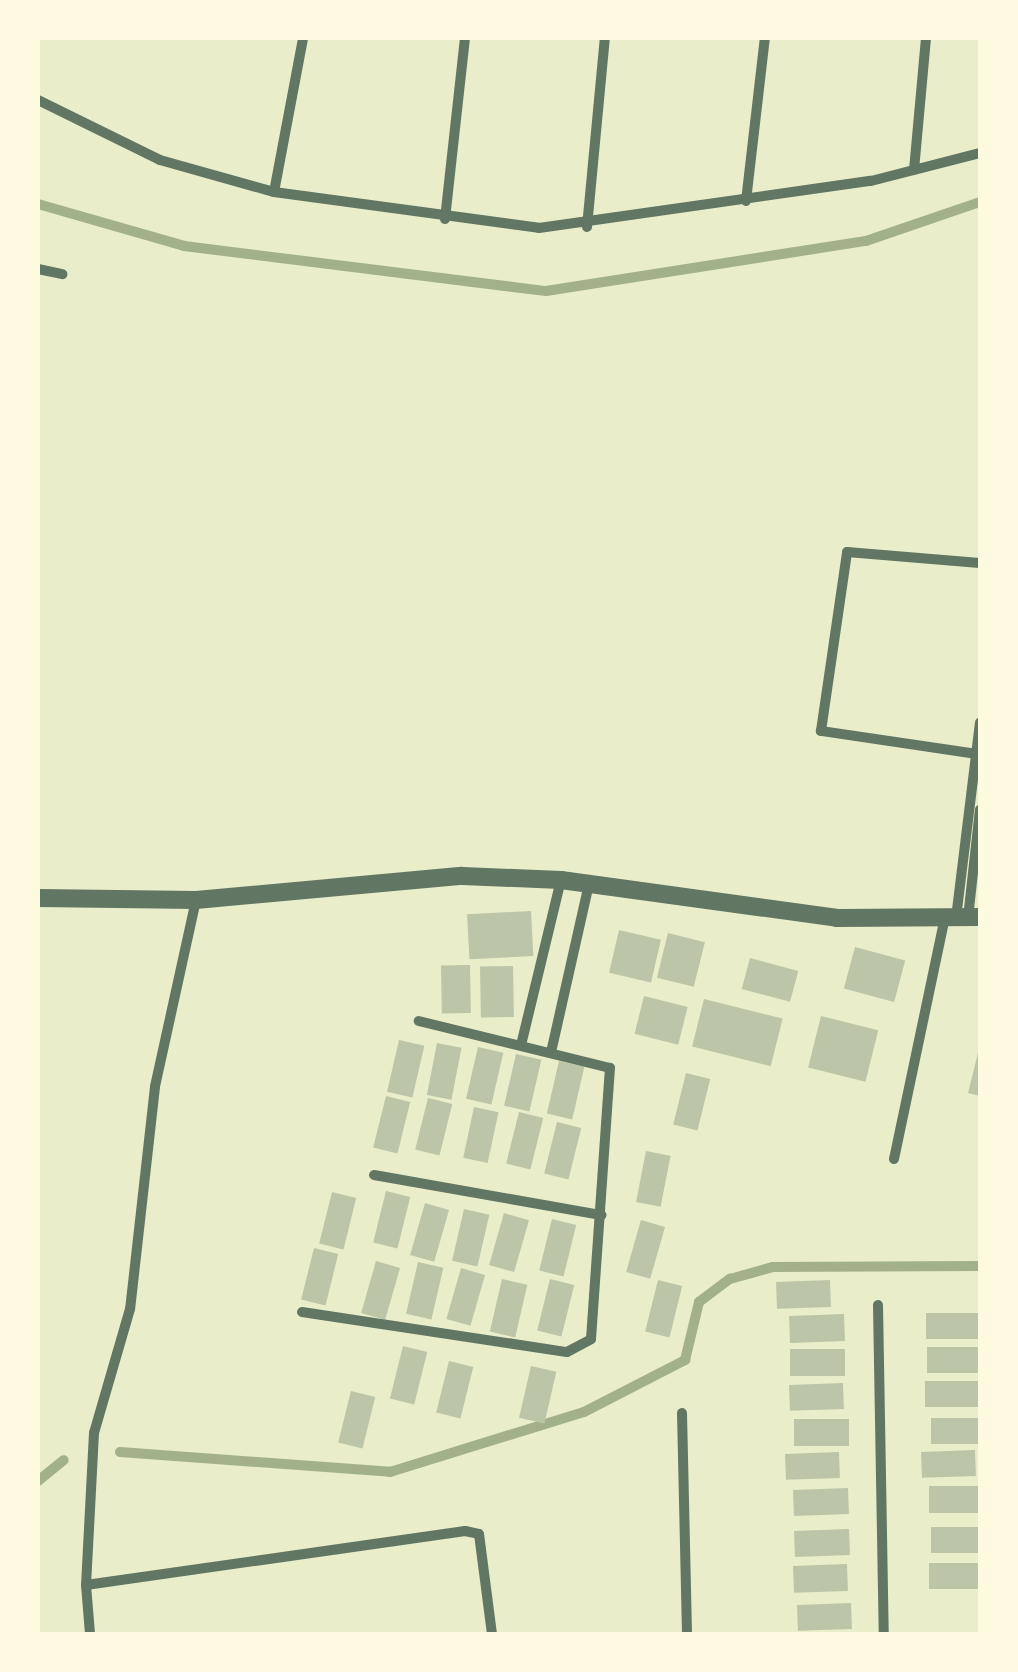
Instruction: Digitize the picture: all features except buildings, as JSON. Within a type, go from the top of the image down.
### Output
[{"type":"street","points":[[274,192],[303,38]]},
{"type":"street","points":[[445,219],[465,38]]},
{"type":"street","points":[[587,227],[605,38]]},
{"type":"street","points":[[746,201],[766,38]]},
{"type":"street","points":[[914,170],[926,38]]},
{"type":"street","points":[[38,100],[160,160],[274,192],[445,219],[587,227],[914,170],[980,153]]},
{"type":"street","points":[[38,269],[62,274]]},
{"type":"street","points":[[976,754],[822,730],[847,552],[980,564]]},
{"type":"street","points":[[962,918],[980,722]]},
{"type":"street","points":[[894,1160],[962,918],[980,810]]},
{"type":"street","points":[[38,898],[196,900],[462,876],[561,880],[837,918],[962,918]]},
{"type":"street","points":[[522,1041],[561,880]]},
{"type":"street","points":[[552,1048],[589,884]]},
{"type":"street","points":[[90,1634],[86,1585],[94,1433],[130,1308],[155,1086],[196,900]]},
{"type":"street","points":[[302,1312],[579,1348],[590,1339],[610,1068],[552,1048],[419,1021]]},
{"type":"street","points":[[374,1175],[602,1215]]},
{"type":"street","points":[[878,1304],[884,1634]]},
{"type":"street","points":[[682,1413],[687,1634]]},
{"type":"street","points":[[86,1585],[465,1530],[478,1534],[492,1634]]},
{"type":"waterway","points":[[38,204],[184,246],[546,291],[866,241],[980,202]]},
{"type":"waterway","points":[[120,1452],[390,1472],[584,1412],[685,1360],[699,1302],[730,1279],[773,1267],[980,1266]]},
{"type":"waterway","points":[[38,1481],[64,1460]]}]
